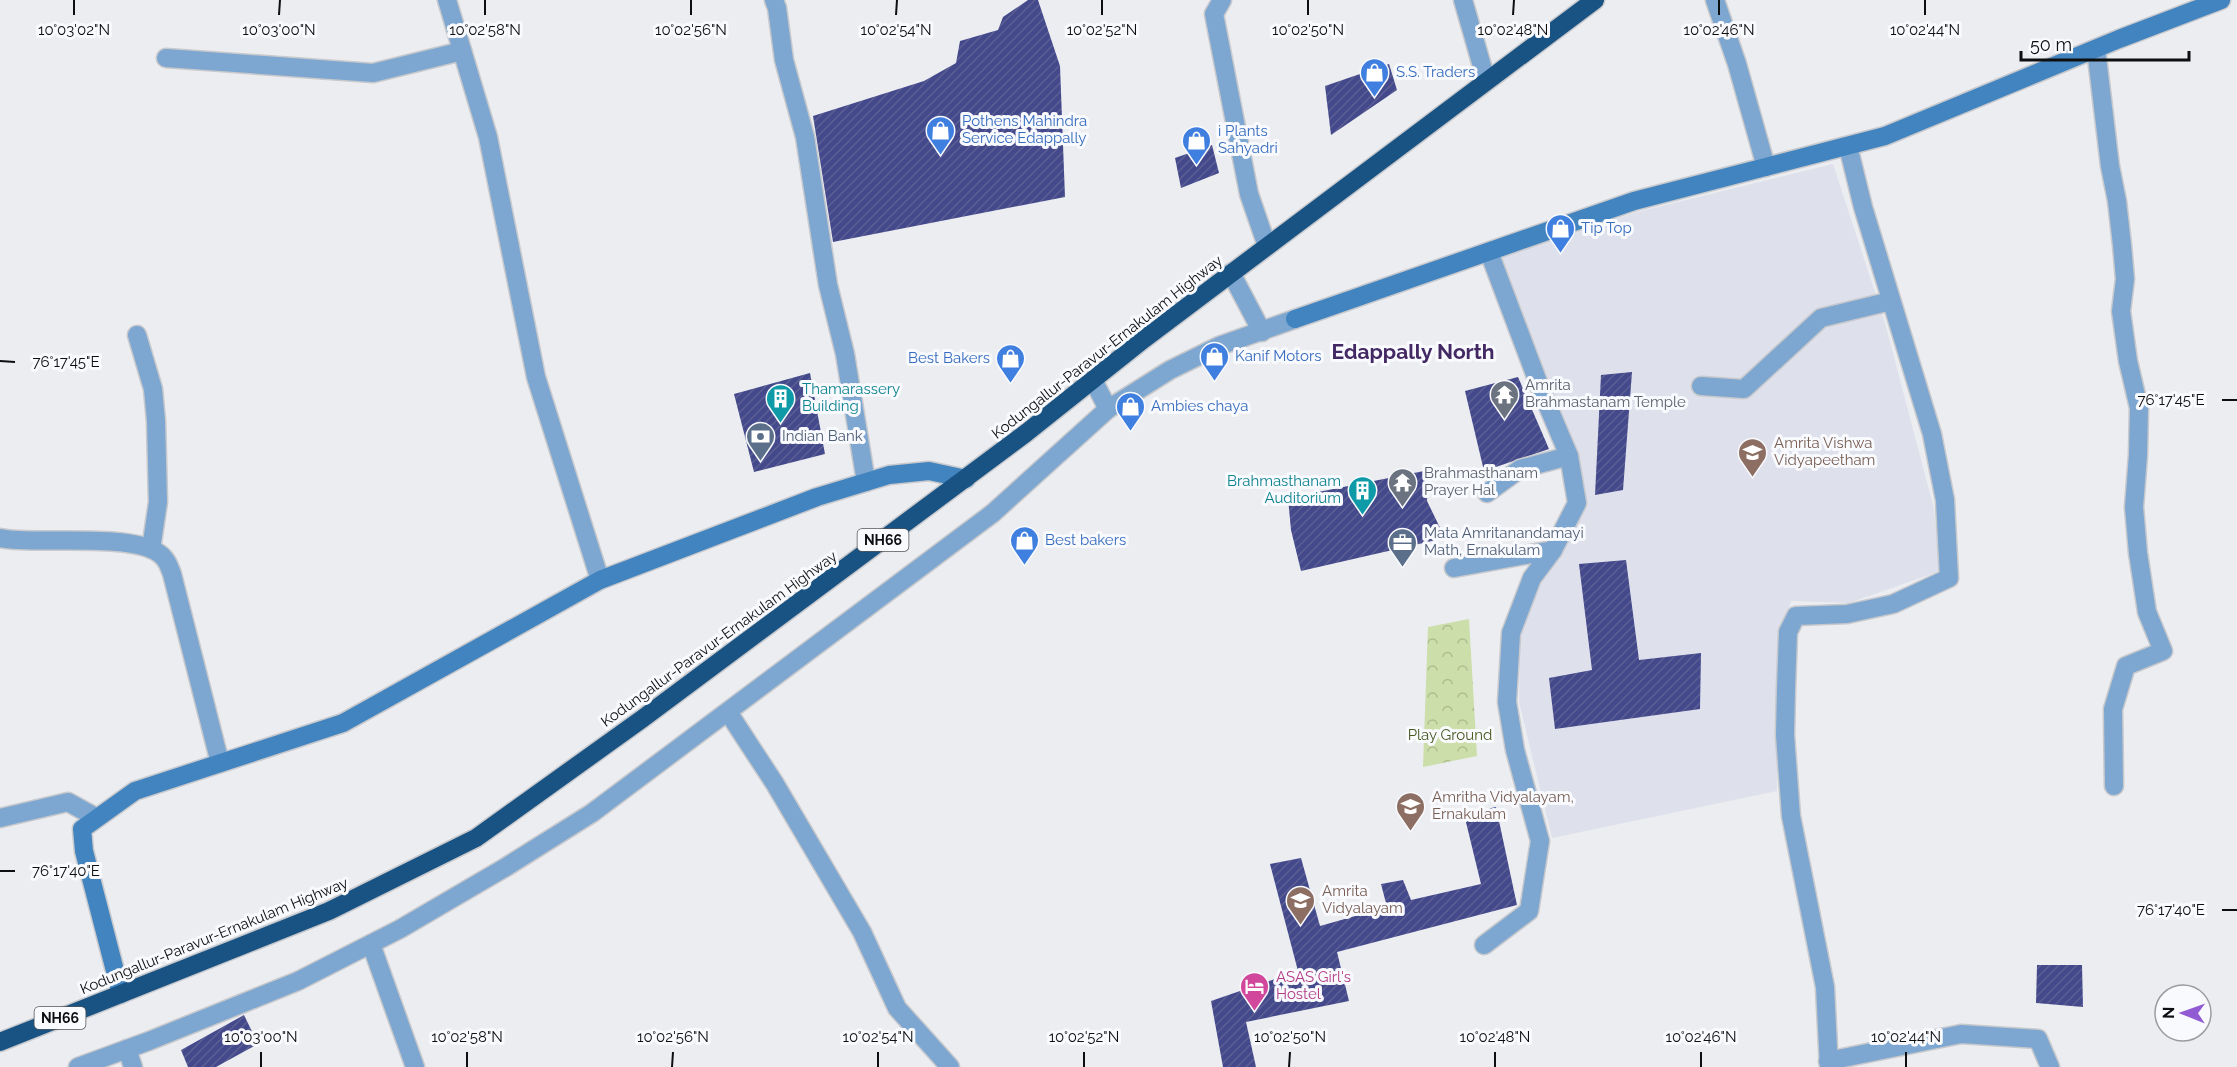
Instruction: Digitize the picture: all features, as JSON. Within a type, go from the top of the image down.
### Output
[{"type":"highway","name":"Kodungallur-Paravur-Ernakulam Highway","points":[[0,1042],[329,911],[476,838],[642,719],[966,478],[1231,273],[1595,0]]},
{"type":"street","points":[[447,0],[488,137],[536,377],[600,580]]},
{"type":"street","points":[[774,0],[784,60],[805,137],[828,285],[845,354],[866,482]]},
{"type":"street","points":[[1222,0],[1214,14],[1249,194],[1267,246]]},
{"type":"street","points":[[1463,0],[1486,80]]},
{"type":"street","points":[[1715,0],[1737,64],[1766,167]]},
{"type":"street","points":[[78,1067],[298,981],[477,884],[592,813],[993,513],[1108,409],[1170,370],[1219,346],[1634,201],[1885,136],[2221,0]]},
{"type":"street","points":[[2096,49],[2122,245],[2125,279],[2121,311],[2128,361],[2139,408],[2134,507],[2138,553],[2147,612],[2163,651],[2126,666],[2113,709],[2114,786]]},
{"type":"street","points":[[166,58],[373,73],[462,51]]},
{"type":"street","points":[[1848,146],[1863,207],[1932,434],[1945,500],[1949,578],[1893,604],[1847,614],[1796,616],[1788,632],[1785,735],[1791,816],[1825,987],[1828,1064],[1961,1034],[2038,1039],[2050,1067]]},
{"type":"street","points":[[1484,945],[1529,911],[1540,842],[1515,750],[1508,702],[1511,633],[1532,578],[1553,550],[1577,503],[1569,456],[1528,357],[1489,252]]},
{"type":"street","points":[[1231,273],[1262,332]]},
{"type":"street","points":[[1701,386],[1744,389],[1821,318],[1891,301]]},
{"type":"street","points":[[137,334],[153,390],[156,421],[158,502],[151,549]]},
{"type":"street","points":[[1093,380],[1108,409]]},
{"type":"street","points":[[1487,493],[1520,469],[1569,456]]},
{"type":"street","points":[[121,993],[84,851],[82,829],[135,790],[343,723],[600,580],[817,497],[889,475],[929,471],[966,478]]},
{"type":"street","points":[[0,538],[16,541],[45,539],[112,541],[151,549],[164,557],[172,574],[220,763]]},
{"type":"street","points":[[1454,568],[1553,550]]},
{"type":"street","points":[[728,712],[775,784],[862,932],[897,1008],[950,1067]]},
{"type":"street","points":[[0,818],[68,802],[97,818]]},
{"type":"street","points":[[370,944],[415,1067]]},
{"type":"street","points":[[127,1049],[133,1067]]},
{"type":"shaded area","name":"Amrita Vishwa Vidyapeetham","points":[[1833,164],[1885,323],[1934,509],[1940,571],[1849,603],[1791,601],[1777,648],[1777,791],[1552,838],[1519,702],[1520,636],[1537,585],[1562,555],[1584,502],[1577,454],[1500,258],[1637,212]]},
{"type":"green space","name":"Play Ground","points":[[1469,619],[1477,756],[1423,767],[1428,627]]},
{"type":"building","name":"Pothens Mahindra Service Edappally","points":[[1028,0],[1038,0],[1060,66],[1065,197],[833,242],[813,116],[924,81],[956,63],[960,41],[998,30],[1003,17]]},
{"type":"building","points":[[1389,64],[1397,90],[1331,135],[1325,86]]},
{"type":"building","name":"i Plants Sahyadri","points":[[1212,145],[1219,173],[1181,188],[1175,158]]},
{"type":"building","points":[[1632,372],[1623,490],[1595,495],[1601,375]]},
{"type":"building","name":"Thamarassery Building","points":[[810,373],[825,454],[754,472],[734,394]]},
{"type":"building","name":"Amrita Brahmastanam Temple","points":[[1518,377],[1549,449],[1484,471],[1465,391]]},
{"type":"building","name":"Brahmasthanam Auditorium","points":[[1429,470],[1427,501],[1445,538],[1301,571],[1291,530],[1288,498]]},
{"type":"building","points":[[1626,560],[1639,660],[1701,653],[1700,709],[1555,729],[1549,678],[1592,670],[1579,564]]},
{"type":"building","name":"Amritha Vidyalayam, Ernakulam","points":[[1496,807],[1517,905],[1337,952],[1349,1001],[1246,1022],[1256,1067],[1223,1067],[1211,1001],[1298,971],[1270,864],[1301,858],[1320,926],[1387,907],[1381,884],[1403,880],[1411,900],[1481,884],[1464,814]]},
{"type":"building","points":[[2037,965],[2082,965],[2083,1007],[2036,1003]]},
{"type":"building","points":[[244,1015],[258,1044],[216,1067],[188,1067],[181,1050]]},
{"type":"place","name":"S.S. Traders","points":[[1375,98]]},
{"type":"place","name":"Pothens Mahindra Service Edappally","points":[[941,156]]},
{"type":"place","name":"i Plants Sahyadri","points":[[1197,166]]},
{"type":"place","name":"Tip Top","points":[[1560,254]]},
{"type":"place","name":"Kanif Motors","points":[[1214,382]]},
{"type":"place","name":"Best Bakers","points":[[1011,384]]},
{"type":"place","name":"Amrita Brahmastanam Temple","points":[[1504,420]]},
{"type":"place","name":"Thamarassery Building","points":[[781,424]]},
{"type":"place","name":"Ambies chaya","points":[[1130,432]]},
{"type":"place","name":"Indian Bank","points":[[761,462]]},
{"type":"place","name":"Amrita Vishwa Vidyapeetham","points":[[1753,478]]},
{"type":"place","name":"Brahmasthanam Prayer Hal","points":[[1403,508]]},
{"type":"place","name":"Brahmasthanam Auditorium","points":[[1362,516]]},
{"type":"place","name":"Best bakers","points":[[1024,566]]},
{"type":"place","name":"Mata Amritanandamayi Math, Ernakulam","points":[[1403,568]]},
{"type":"place","name":"Amritha Vidyalayam, Ernakulam","points":[[1411,832]]},
{"type":"place","name":"Amrita Vidyalayam","points":[[1301,926]]},
{"type":"place","name":"ASAS Girl's Hostel","points":[[1255,1012]]},
{"type":"district","name":"Edappally North","points":[[1413,351]]}]
